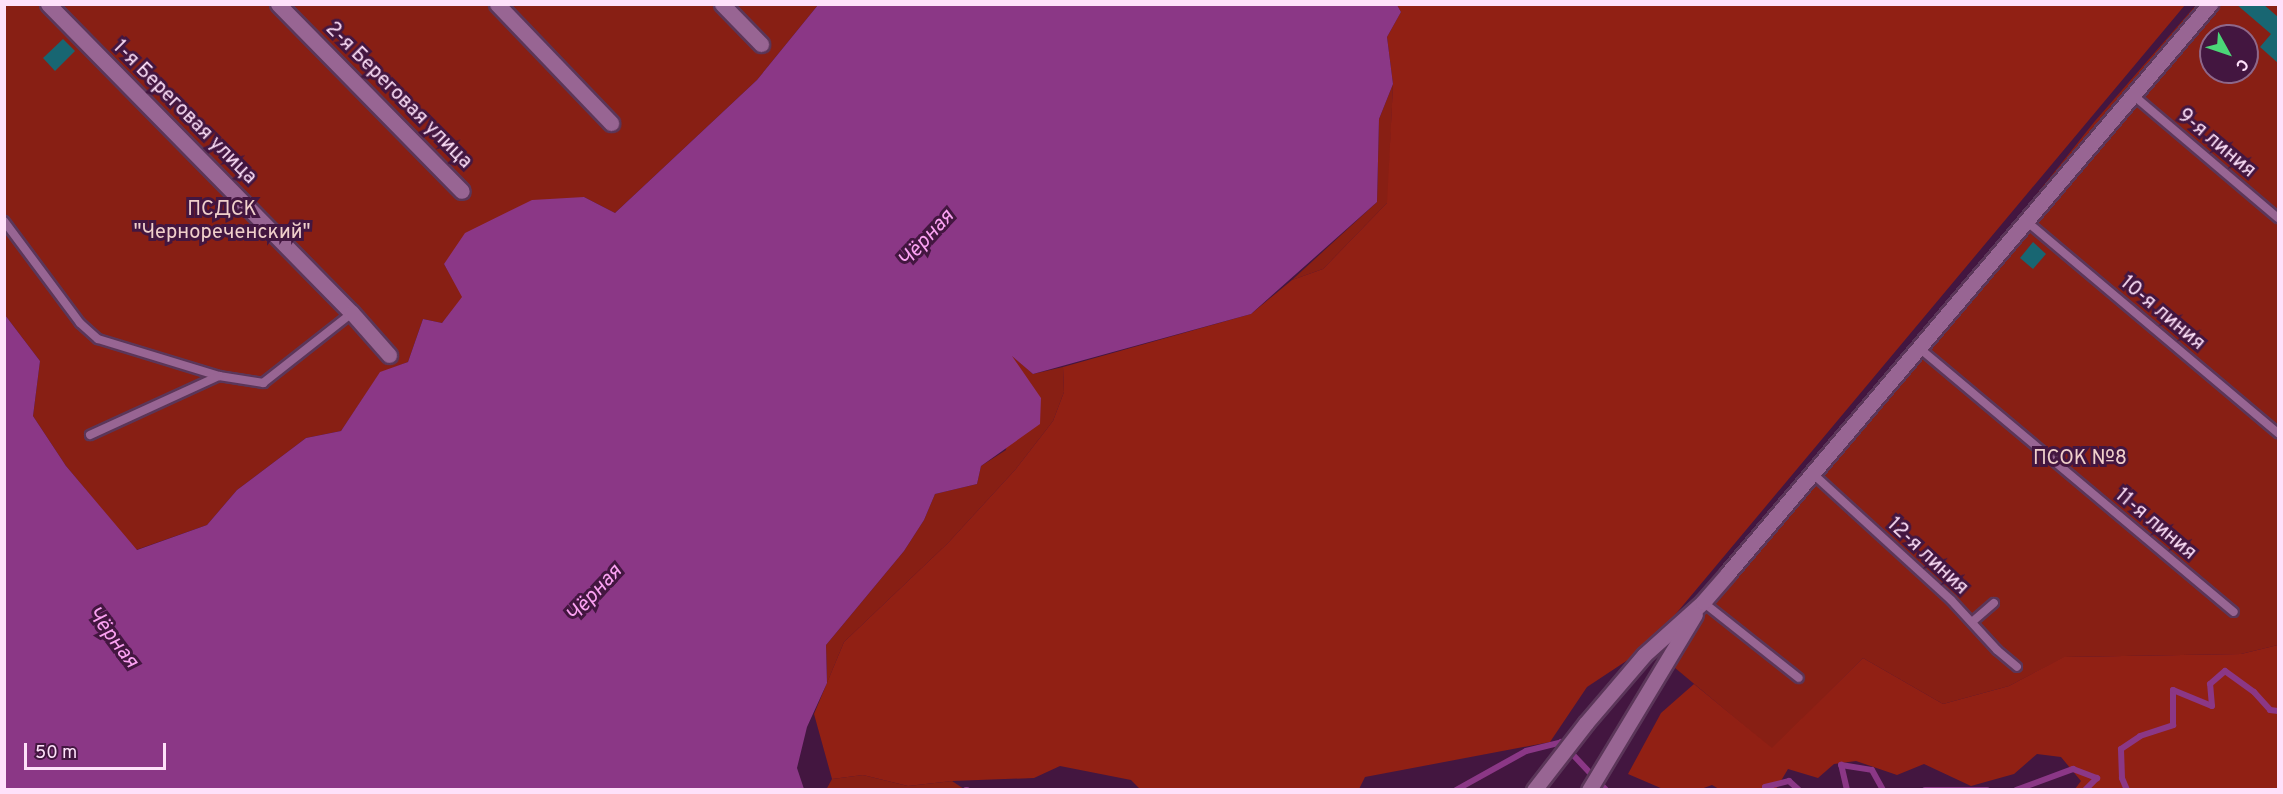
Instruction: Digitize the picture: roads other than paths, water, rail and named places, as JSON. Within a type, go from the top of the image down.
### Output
[{"type":"street","name":"1-я Береговая улица","points":[[48,4],[352,313],[389,355]]},
{"type":"street","name":"2-я Береговая улица","points":[[278,4],[462,191]]},
{"type":"street","points":[[497,4],[611,123]]},
{"type":"street","points":[[722,4],[761,44]]},
{"type":"street","points":[[1537,785],[1644,655],[1703,602],[2210,4]]},
{"type":"street","points":[[1589,789],[1608,763],[1703,602]]},
{"type":"lane","name":"9-я линия","points":[[2133,95],[2278,218]]},
{"type":"lane","name":"10-я линия","points":[[2025,220],[2278,433]]},
{"type":"lane","points":[[4,221],[80,323],[98,339],[219,376],[263,383],[352,313]]},
{"type":"lane","name":"11-я линия","points":[[1917,347],[2234,612]]},
{"type":"lane","points":[[90,435],[219,376]]},
{"type":"lane","name":"12-я линия","points":[[1812,473],[2017,667]]},
{"type":"lane","points":[[1703,602],[1800,678]]},
{"type":"lane","points":[[1972,622],[1994,603]]},
{"type":"water","name":"Чёрная","points":[[818,5],[1397,5],[1401,12],[1387,37],[1393,84],[1379,119],[1377,202],[1251,314],[1033,374],[1012,356],[1041,398],[1040,424],[981,466],[977,484],[935,494],[924,520],[904,551],[826,645],[827,683],[807,727],[797,768],[804,789],[5,789],[5,315],[40,361],[33,416],[66,466],[137,550],[207,525],[237,490],[306,438],[341,431],[380,372],[408,362],[423,319],[442,323],[462,297],[444,264],[465,233],[532,200],[584,197],[615,213],[757,80]]},
{"type":"waterway","points":[[2127,790],[2122,778],[2121,749],[2140,736],[2173,725],[2173,690],[2212,706],[2210,684],[2225,671],[2254,692],[2270,710],[2278,711]]},
{"type":"waterway","points":[[1456,790],[1526,751],[1561,742],[1606,790]]},
{"type":"waterway","points":[[1847,790],[1841,765],[1872,770],[1883,790]]},
{"type":"waterway","points":[[2016,790],[2073,769],[2097,778],[2085,790]]},
{"type":"waterway","points":[[1766,790],[1765,787],[1789,781],[1799,790]]},
{"type":"waterway","points":[[1925,790],[1987,790]]},
{"type":"park label","name":"ПСДСК \"Чернореченский\"","points":[[222,222]]},
{"type":"park label","name":"ПСОК №8","points":[[2080,459]]}]
